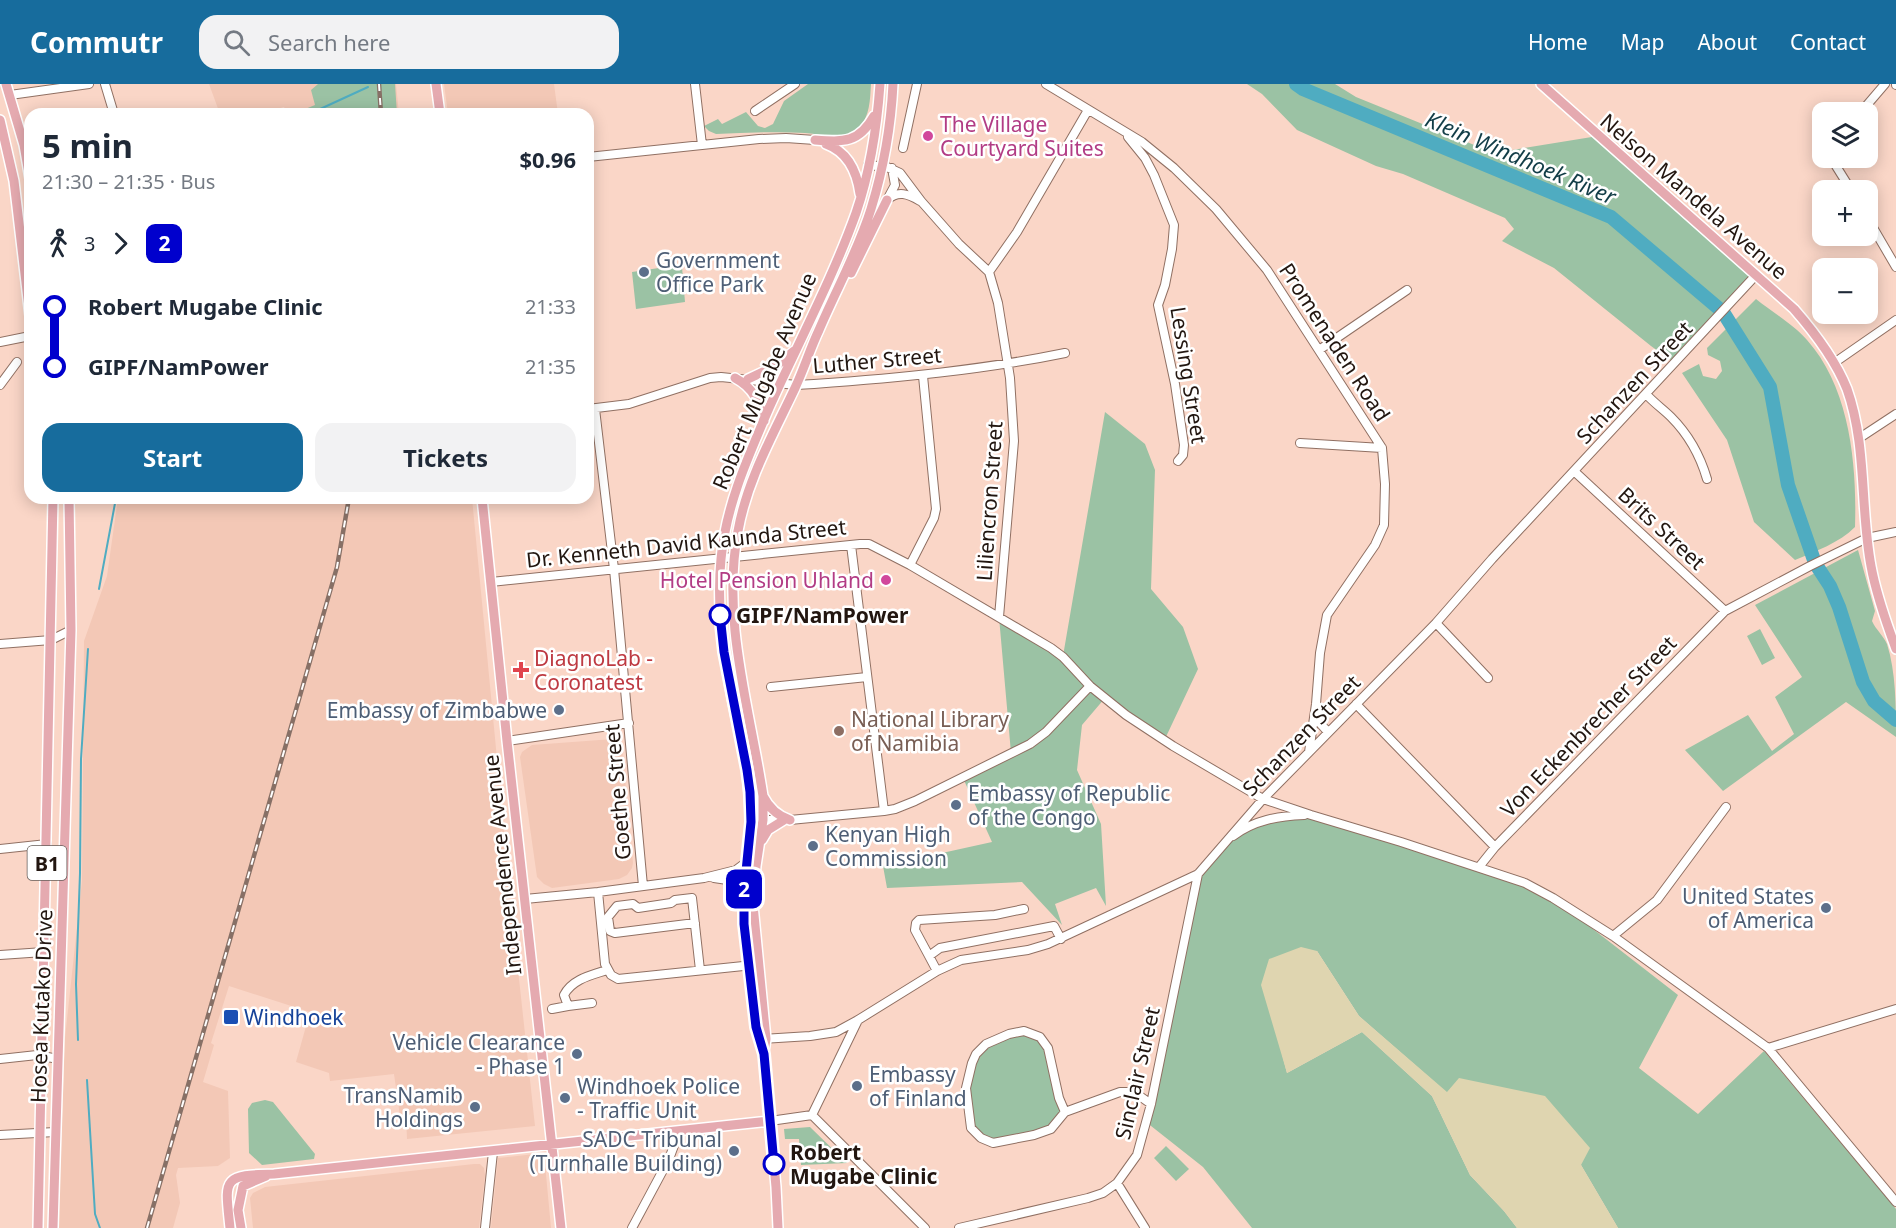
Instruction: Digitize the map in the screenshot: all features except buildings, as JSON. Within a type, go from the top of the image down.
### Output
[{"type":"main road","points":[[6,84],[24,145]]},
{"type":"main road","points":[[436,84],[439,108]]},
{"type":"main road","name":"Robert Mugabe Avenue","points":[[778,1228],[764,1054],[753,965],[744,924],[744,891],[750,835],[747,770],[720,629],[721,558],[726,523],[741,473],[843,244],[861,197],[880,84]]},
{"type":"main road","name":"Robert Mugabe Avenue","points":[[753,965],[753,905],[763,820],[763,796],[736,639],[734,557],[739,523],[759,463],[796,385],[871,209],[888,130],[893,84]]},
{"type":"main road","name":"Nelson Mandela Avenue","points":[[1541,84],[1800,316],[1812,329],[1834,363],[1847,389],[1858,440],[1867,538],[1875,588],[1896,649]]},
{"type":"main road","points":[[815,140],[849,140],[859,136],[868,128],[878,106]]},
{"type":"main road","points":[[0,120],[14,181],[24,265]]},
{"type":"main road","points":[[815,140],[835,147],[850,162],[858,180],[861,197]]},
{"type":"main road","points":[[817,332],[827,323],[887,200]]},
{"type":"main road","points":[[748,379],[776,366],[797,348]]},
{"type":"main road","points":[[735,378],[752,391],[760,402],[764,421]]},
{"type":"main road","name":"Hosea Kutako Drive","points":[[38,1228],[53,504]]},
{"type":"main road","name":"Hosea Kutako Drive","points":[[53,1228],[71,630],[69,504]]},
{"type":"main road","name":"Independence Avenue","points":[[483,504],[561,1228]]},
{"type":"main road","points":[[760,846],[764,834],[787,820],[768,804],[763,796]]},
{"type":"main road","points":[[230,1228],[226,1191],[230,1183],[242,1174],[274,1174],[770,1121]]},
{"type":"main road","points":[[241,1228],[238,1210],[243,1185],[274,1174]]},
{"type":"street","points":[[10,95],[89,84]]},
{"type":"street","points":[[105,84],[112,108]]},
{"type":"street","points":[[695,84],[702,145]]},
{"type":"street","points":[[755,111],[795,84]]},
{"type":"street","points":[[903,148],[917,84]]},
{"type":"street","name":"Promenaden Road","points":[[1046,84],[1142,142],[1174,168],[1216,208],[1262,262],[1382,448],[1386,509],[1384,525],[1375,545],[1327,615],[1308,752]]},
{"type":"street","points":[[1870,102],[1885,84]]},
{"type":"street","points":[[868,165],[892,168],[900,174],[959,244],[989,272],[1017,232],[1088,110]]},
{"type":"street","name":"Lessing Street","points":[[1121,129],[1145,158],[1174,225],[1165,285],[1158,305],[1175,384],[1184,445],[1183,455],[1178,461]]},
{"type":"street","points":[[594,156],[768,138],[815,140]]},
{"type":"street","points":[[887,200],[895,185],[892,168]]},
{"type":"street","points":[[887,200],[893,194],[904,193],[921,201]]},
{"type":"street","points":[[1878,236],[1896,267]]},
{"type":"street","name":"Liliencron Street","points":[[989,272],[998,303],[1013,405],[1014,441],[999,616]]},
{"type":"street","name":"Schanzen Street","points":[[762,1039],[837,1032],[937,971],[961,960],[1028,950],[1060,939],[1197,874],[1221,844],[1436,622],[1756,275]]},
{"type":"street","points":[[1319,350],[1407,290]]},
{"type":"street","points":[[1834,363],[1896,320]]},
{"type":"street","points":[[0,342],[24,337]]},
{"type":"street","name":"Luther Street","points":[[594,409],[629,404],[710,378],[748,379],[796,385],[923,376],[1008,365],[1065,353]]},
{"type":"street","points":[[0,386],[17,362]]},
{"type":"street","points":[[910,565],[934,518],[936,509],[923,376]]},
{"type":"street","points":[[1646,394],[1653,403],[1670,416],[1690,440],[1702,461],[1707,479]]},
{"type":"street","points":[[1858,440],[1896,414]]},
{"type":"street","name":"Goethe Street","points":[[594,424],[614,569],[643,886]]},
{"type":"street","points":[[1300,443],[1382,448]]},
{"type":"street","name":"Brits Street","points":[[1575,472],[1725,611]]},
{"type":"street","points":[[1867,538],[1896,532]]},
{"type":"street","name":"Von Eckenbrecher Street","points":[[1479,867],[1495,847],[1725,611],[1867,538]]},
{"type":"street","name":"Dr. Kenneth David Kaunda Street","points":[[491,582],[869,544],[999,616],[1063,657],[1090,686],[1126,715],[1169,744],[1263,799],[1479,867],[1539,890],[1613,936],[1768,1048],[1896,1202]]},
{"type":"street","points":[[851,545],[884,811]]},
{"type":"street","points":[[1436,622],[1488,678]]},
{"type":"street","points":[[0,644],[51,640],[71,630]]},
{"type":"street","points":[[771,687],[867,677]]},
{"type":"street","points":[[750,835],[753,826],[763,820],[884,811],[915,801],[1030,744],[1046,732],[1090,686]]},
{"type":"street","name":"Promenaden Road","points":[[1316,704],[1318,721],[1328,732]]},
{"type":"street","points":[[1356,704],[1495,847]]},
{"type":"street","points":[[507,741],[629,723]]},
{"type":"street","points":[[1613,936],[1657,900],[1726,807]]},
{"type":"street","points":[[1221,844],[1238,832],[1265,820],[1284,816],[1311,815]]},
{"type":"street","points":[[0,849],[47,844]]},
{"type":"street","points":[[525,899],[704,878],[736,870],[748,861]]},
{"type":"street","name":"Sinclair Street","points":[[959,1228],[1103,1193],[1117,1182],[1132,1165],[1151,1104],[1197,874]]},
{"type":"street","points":[[704,878],[734,881],[744,891]]},
{"type":"street","points":[[598,892],[609,972],[618,979],[753,965]]},
{"type":"street","points":[[695,923],[615,933],[610,931],[608,916],[617,906],[633,904],[638,908],[690,897],[693,901],[700,970]]},
{"type":"street","points":[[937,971],[915,930],[917,921],[995,915],[1024,909]]},
{"type":"street","points":[[929,956],[940,948],[1054,926],[1060,939]]},
{"type":"street","points":[[0,955],[44,952]]},
{"type":"street","points":[[568,1006],[564,995],[567,989],[579,980],[609,972]]},
{"type":"street","points":[[552,1009],[592,1003]]},
{"type":"street","points":[[1768,1048],[1896,1009]]},
{"type":"street","points":[[812,1115],[858,1020]]},
{"type":"street","points":[[1065,1112],[1059,1098],[1048,1048],[1040,1037],[1024,1031],[1009,1034],[986,1044],[976,1054],[966,1088],[971,1128],[981,1138],[993,1143],[1034,1135],[1051,1129],[1065,1112],[1120,1092],[1134,1092],[1151,1104]]},
{"type":"street","points":[[0,1059],[42,1055],[58,1059]]},
{"type":"street","points":[[770,1121],[812,1115]]},
{"type":"street","points":[[812,1115],[925,1228]]},
{"type":"street","points":[[0,1135],[55,1132]]},
{"type":"street","points":[[632,1228],[666,1165],[679,1132]]},
{"type":"street","points":[[485,1228],[492,1152]]},
{"type":"street","points":[[1117,1182],[1145,1228]]},
{"type":"shaded area","points":[[209,84],[396,84],[398,108],[284,107],[218,108]]},
{"type":"shaded area","points":[[444,84],[554,84],[557,108],[447,108]]},
{"type":"shaded area","points":[[117,504],[473,504],[511,905],[535,1126],[407,1139],[406,1116],[400,1116],[394,1074],[330,1081],[329,1073],[296,1062],[310,1012],[229,986],[211,1043],[214,1045],[203,1082],[228,1091],[230,1158],[218,1166],[178,1168],[176,1175],[180,1203],[173,1228],[58,1228],[65,1038],[82,881],[84,641],[107,576]]},
{"type":"shaded area","points":[[613,739],[622,748],[632,868],[627,875],[619,879],[552,888],[537,877],[520,757],[522,752],[532,745]]},
{"type":"shaded area","points":[[544,1153],[551,1228],[491,1228],[498,1158]]},
{"type":"shaded area","points":[[480,1164],[484,1168],[485,1175],[479,1228],[253,1228],[250,1198],[253,1193],[265,1187]]},
{"type":"green space","points":[[318,84],[395,84],[397,108],[308,108],[315,105],[311,90]]},
{"type":"green space","points":[[808,84],[871,84],[870,102],[863,123],[849,135],[837,137],[783,132],[716,134],[704,126],[718,119],[722,124],[746,112],[758,126],[765,128],[773,124],[784,101]]},
{"type":"green space","points":[[1247,84],[1335,84],[1356,97],[1494,153],[1598,136],[1756,275],[1676,364],[1554,268],[1502,241],[1514,229],[1505,218],[1403,174],[1376,166],[1297,130],[1262,94]]},
{"type":"green space","points":[[679,265],[682,267],[685,302],[636,309],[632,272]]},
{"type":"green space","points":[[1756,299],[1802,334],[1821,359],[1842,404],[1852,453],[1855,527],[1835,542],[1795,560],[1754,522],[1727,440],[1682,373],[1699,364],[1703,376],[1716,379],[1722,371],[1720,361],[1708,355],[1707,348]]},
{"type":"green space","points":[[1105,412],[1145,444],[1155,470],[1151,589],[1183,627],[1198,669],[1164,741],[1105,698],[1082,725],[1077,770],[1101,824],[1106,906],[1096,888],[1055,904],[1062,925],[1022,882],[887,888],[883,866],[992,842],[963,778],[1011,753],[999,617],[1063,656]]},
{"type":"green space","points":[[1858,550],[1875,611],[1872,621],[1887,644],[1890,655],[1895,690],[1896,737],[1846,702],[1723,791],[1685,750],[1748,715],[1772,751],[1794,734],[1775,697],[1802,677],[1755,605]]},
{"type":"green space","points":[[1760,629],[1775,658],[1762,665],[1747,636]]},
{"type":"green space","points":[[1311,815],[1525,883],[1553,898],[1678,995],[1639,1068],[1698,1114],[1764,1051],[1896,1209],[1896,1228],[1618,1228],[1581,1165],[1447,1093],[1359,1016],[1317,951],[1282,1054],[1287,1073],[1362,1032],[1432,1096],[1470,1175],[1517,1228],[1252,1228],[1203,1167],[1146,1122],[1198,874],[1221,844],[1265,820]]},
{"type":"green space","points":[[1024,1031],[1045,1042],[1065,1112],[1051,1129],[993,1143],[971,1128],[968,1074],[986,1044]]},
{"type":"green space","points":[[265,1100],[273,1102],[315,1154],[314,1159],[262,1165],[249,1153],[248,1109],[252,1103]]},
{"type":"green space","points":[[810,1127],[847,1163],[801,1165],[799,1139],[785,1139],[784,1129]]},
{"type":"green space","points":[[1166,1146],[1189,1169],[1176,1181],[1154,1158]]},
{"type":"sand","points":[[1301,947],[1317,951],[1359,1016],[1447,1092],[1459,1078],[1545,1096],[1590,1148],[1581,1165],[1618,1228],[1517,1228],[1470,1175],[1432,1096],[1362,1032],[1287,1073],[1261,985],[1269,959]]},
{"type":"waterway","name":"Klein Windhoek River","points":[[1296,84],[1303,89],[1611,217],[1723,312],[1770,387],[1788,485],[1815,563],[1830,586],[1839,607],[1863,682],[1874,701],[1896,720]]},
{"type":"waterway","points":[[322,108],[368,87]]},
{"type":"waterway","points":[[99,589],[115,504]]},
{"type":"waterway","points":[[78,1040],[76,984],[81,759],[88,649]]},
{"type":"waterway","points":[[87,1080],[95,1214],[100,1228]]},
{"type":"railway","points":[[379,84],[381,108]]},
{"type":"railway","points":[[147,1228],[337,567],[348,504]]},
{"type":"bus line","name":"2","points":[[720,615],[720,629],[750,792],[751,822],[745,874],[744,924],[756,1027],[764,1054],[774,1164]]},
{"type":"place","name":"The Village Courtyard Suites","points":[[928,136]]},
{"type":"place","name":"Government Office Park","points":[[644,272]]},
{"type":"place","name":"Hotel Pension Uhland","points":[[886,580]]},
{"type":"place","name":"GIPF/NamPower","points":[[720,615]]},
{"type":"place","name":"DiagnoLab - Coronatest","points":[[521,670]]},
{"type":"place","name":"Embassy of Zimbabwe","points":[[559,710]]},
{"type":"place","name":"National Library of Namibia","points":[[839,731]]},
{"type":"place","name":"Embassy of Republic of the Congo","points":[[956,805]]},
{"type":"place","name":"Kenyan High Commission","points":[[813,846]]},
{"type":"place","name":"United States of America","points":[[1826,908]]},
{"type":"place","name":"Windhoek","points":[[231,1017]]},
{"type":"place","name":"Vehicle Clearance - Phase 1","points":[[577,1054]]},
{"type":"place","name":"Embassy of Finland","points":[[857,1086]]},
{"type":"place","name":"Windhoek Police - Traffic Unit","points":[[565,1098]]},
{"type":"place","name":"TransNamib Holdings","points":[[475,1107]]},
{"type":"place","name":"SADC Tribunal (Turnhalle Building)","points":[[734,1151]]},
{"type":"place","name":"Robert Mugabe Clinic","points":[[774,1164]]}]
